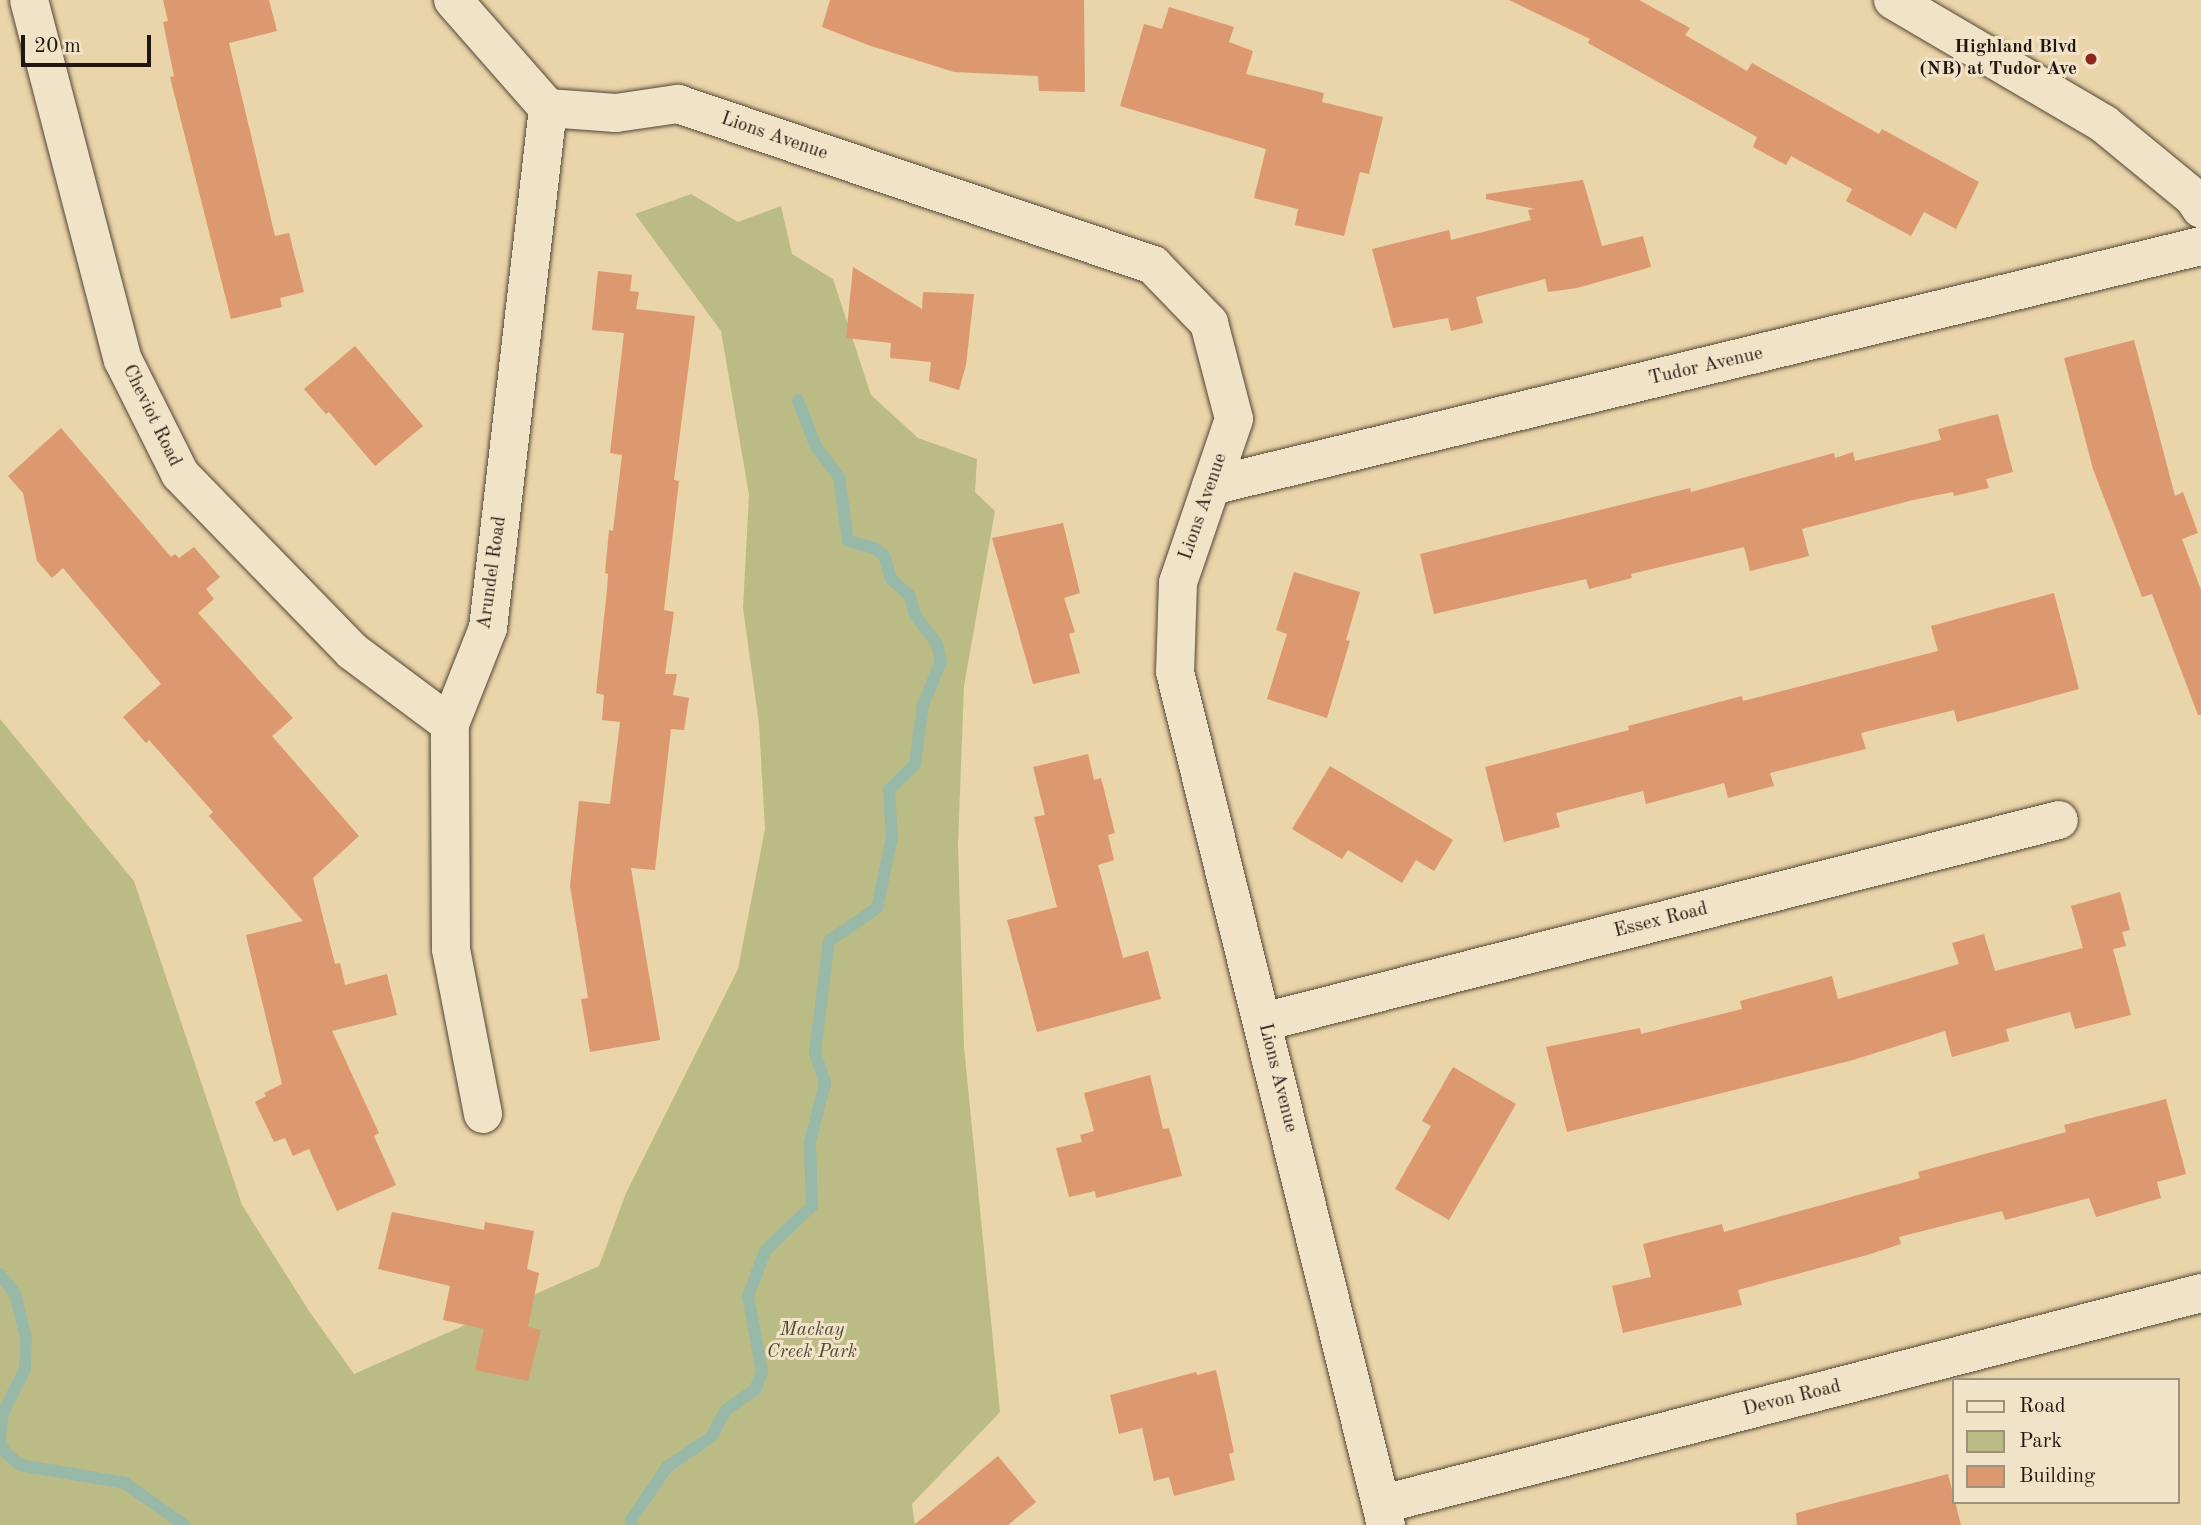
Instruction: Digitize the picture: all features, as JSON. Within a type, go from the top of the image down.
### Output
[{"type":"street","name":"Cheviot Road","points":[[29,0],[123,360],[180,474],[352,651],[450,724]]},
{"type":"street","points":[[453,0],[548,108]]},
{"type":"street","points":[[1892,0],[2104,124],[2193,197],[2201,209]]},
{"type":"street","name":"Lions Avenue","points":[[548,108],[616,113],[678,104],[1153,265],[1209,323],[1234,419],[1178,583],[1175,672],[1384,1515]]},
{"type":"street","name":"Arundel Road","points":[[483,1114],[451,949],[450,724],[488,628],[548,108]]},
{"type":"street","name":"Tudor Avenue","points":[[1211,486],[2201,246]]},
{"type":"street","name":"Essex Road","points":[[1263,1022],[2059,820]]},
{"type":"street","name":"Devon Road","points":[[1384,1515],[2201,1293]]},
{"type":"green space","name":"Mackay Creek Park","points":[[691,194],[738,222],[781,206],[792,254],[833,279],[871,395],[918,438],[977,459],[975,492],[995,511],[964,686],[958,845],[964,1047],[1000,1412],[912,1504],[915,1525],[0,1525],[0,719],[134,881],[242,1205],[309,1311],[354,1374],[599,1266],[626,1193],[738,969],[765,829],[759,724],[743,608],[749,495],[721,331],[635,214]]},
{"type":"building","points":[[163,0],[269,0],[277,31],[229,43],[275,236],[289,233],[304,292],[280,298],[282,307],[231,319],[170,77],[174,76],[163,22],[168,21]]},
{"type":"building","points":[[830,0],[1084,0],[1085,92],[1039,91],[1038,76],[954,72],[868,45],[822,27]]},
{"type":"building","points":[[1509,0],[1639,0],[1690,28],[1685,35],[1747,71],[1752,63],[1879,134],[1882,129],[1979,182],[1956,229],[1924,212],[1911,236],[1846,201],[1852,189],[1791,156],[1786,165],[1753,147],[1757,137],[1588,43],[1590,39]]},
{"type":"building","points":[[1169,7],[1234,27],[1229,42],[1253,51],[1246,74],[1324,93],[1322,102],[1383,117],[1369,174],[1360,172],[1344,236],[1295,225],[1298,209],[1254,198],[1266,149],[1120,106],[1144,24],[1162,29]]},
{"type":"building","points":[[1583,180],[1602,246],[1643,236],[1651,267],[1577,288],[1548,292],[1545,279],[1476,297],[1483,323],[1451,331],[1448,318],[1393,328],[1372,249],[1449,230],[1451,240],[1531,220],[1528,210],[1535,209],[1486,199],[1486,194]]},
{"type":"building","points":[[853,267],[922,309],[923,292],[974,294],[966,365],[959,390],[929,381],[931,362],[890,358],[891,343],[846,338]]},
{"type":"building","points":[[598,271],[632,275],[630,291],[639,292],[636,309],[695,316],[674,480],[679,481],[664,610],[674,612],[665,674],[677,674],[673,695],[689,698],[684,730],[671,729],[655,870],[631,868],[660,1040],[590,1052],[581,999],[588,998],[570,886],[579,801],[610,804],[620,722],[602,720],[604,695],[596,693],[607,590],[608,574],[605,573],[609,530],[613,531],[622,455],[610,453],[624,333],[592,330]]},
{"type":"building","points":[[2134,340],[2175,496],[2183,492],[2198,533],[2182,539],[2201,590],[2201,715],[2198,715],[2152,594],[2142,597],[2093,469],[2064,358]]},
{"type":"building","points":[[355,346],[423,426],[375,466],[329,412],[326,414],[304,389]]},
{"type":"building","points":[[1998,414],[2013,472],[1986,479],[1989,488],[1954,496],[1953,492],[1913,500],[1802,529],[1809,556],[1750,571],[1744,547],[1631,574],[1632,578],[1589,589],[1586,579],[1434,614],[1420,554],[1690,488],[1691,492],[1834,453],[1835,458],[1853,452],[1855,461],[1941,440],[1938,429]]},
{"type":"building","points":[[61,428],[171,557],[175,554],[179,558],[194,547],[220,577],[206,589],[214,599],[198,613],[293,718],[272,736],[359,836],[313,878],[335,964],[340,963],[345,985],[387,974],[397,1015],[332,1031],[379,1133],[374,1136],[396,1185],[337,1211],[309,1149],[293,1156],[285,1138],[274,1142],[255,1102],[266,1096],[264,1093],[282,1084],[246,935],[303,921],[209,816],[213,812],[149,740],[146,743],[123,717],[161,684],[63,568],[52,578],[37,561],[23,493],[8,476]]},
{"type":"building","points":[[1063,523],[1080,593],[1064,598],[1075,632],[1069,634],[1080,673],[1033,684],[992,538]]},
{"type":"building","points":[[1294,572],[1360,592],[1346,640],[1350,641],[1327,718],[1267,699],[1287,634],[1276,630]]},
{"type":"building","points":[[2054,593],[2079,689],[1957,722],[1954,710],[1861,733],[1866,749],[1770,773],[1774,786],[1728,798],[1724,783],[1646,804],[1643,791],[1556,813],[1560,827],[1504,842],[1485,767],[1629,730],[1628,726],[1742,696],[1743,701],[1938,651],[1931,626]]},
{"type":"building","points":[[1088,754],[1094,780],[1101,778],[1115,833],[1108,835],[1114,860],[1098,865],[1123,958],[1148,951],[1161,999],[1037,1032],[1007,920],[1057,907],[1034,817],[1045,815],[1033,767]]},
{"type":"building","points":[[1330,766],[1453,840],[1434,871],[1416,860],[1402,883],[1348,850],[1342,859],[1292,829]]},
{"type":"building","points":[[2120,892],[2130,930],[2122,932],[2126,946],[2113,949],[2131,1015],[2075,1029],[2070,1012],[2006,1029],[2009,1041],[1952,1057],[1945,1031],[1853,1060],[1567,1132],[1546,1047],[1640,1028],[1641,1034],[1742,1009],[1740,1001],[1832,976],[1838,999],[1959,964],[1952,943],[1984,934],[1995,971],[2083,948],[2071,906]]},
{"type":"building","points":[[1453,1067],[1516,1104],[1449,1220],[1395,1189],[1431,1126],[1422,1121]]},
{"type":"building","points":[[1150,1075],[1163,1129],[1169,1128],[1182,1176],[1096,1198],[1095,1191],[1069,1197],[1056,1148],[1082,1142],[1080,1135],[1094,1131],[1084,1093]]},
{"type":"building","points":[[2166,1099],[2186,1174],[2157,1182],[2161,1198],[2096,1217],[2089,1198],[2005,1220],[2002,1211],[1899,1237],[1901,1244],[1738,1290],[1742,1305],[1623,1333],[1612,1286],[1651,1277],[1643,1244],[1722,1224],[1724,1232],[1920,1178],[1918,1172],[2066,1132],[2064,1125]]},
{"type":"building","points":[[392,1212],[484,1230],[485,1222],[534,1231],[527,1269],[539,1273],[528,1327],[541,1330],[528,1381],[475,1370],[484,1329],[443,1320],[450,1286],[378,1269]]},
{"type":"building","points":[[1216,1370],[1234,1452],[1229,1454],[1235,1480],[1174,1496],[1169,1477],[1154,1481],[1142,1428],[1119,1434],[1110,1395],[1196,1372],[1197,1375]]},
{"type":"building","points":[[998,1456],[1036,1502],[1008,1525],[914,1525]]},
{"type":"building","points":[[1948,1474],[1952,1504],[1956,1504],[1961,1525],[1797,1525],[1796,1513]]},
{"type":"waterway","points":[[631,1525],[631,1520],[667,1467],[711,1437],[726,1410],[755,1390],[762,1372],[748,1296],[765,1251],[812,1206],[810,1142],[825,1083],[815,1053],[829,941],[877,908],[892,837],[889,790],[915,764],[923,705],[941,661],[937,644],[915,615],[910,596],[891,579],[884,555],[874,548],[848,541],[839,477],[816,447],[798,400]]},
{"type":"waterway","points":[[0,1274],[15,1294],[26,1338],[25,1369],[3,1413],[0,1438]]},
{"type":"waterway","points":[[0,1439],[4,1451],[20,1465],[125,1483],[184,1525]]},
{"type":"place","name":"Highland Blvd (NB) at Tudor Ave","points":[[2091,59]]}]
